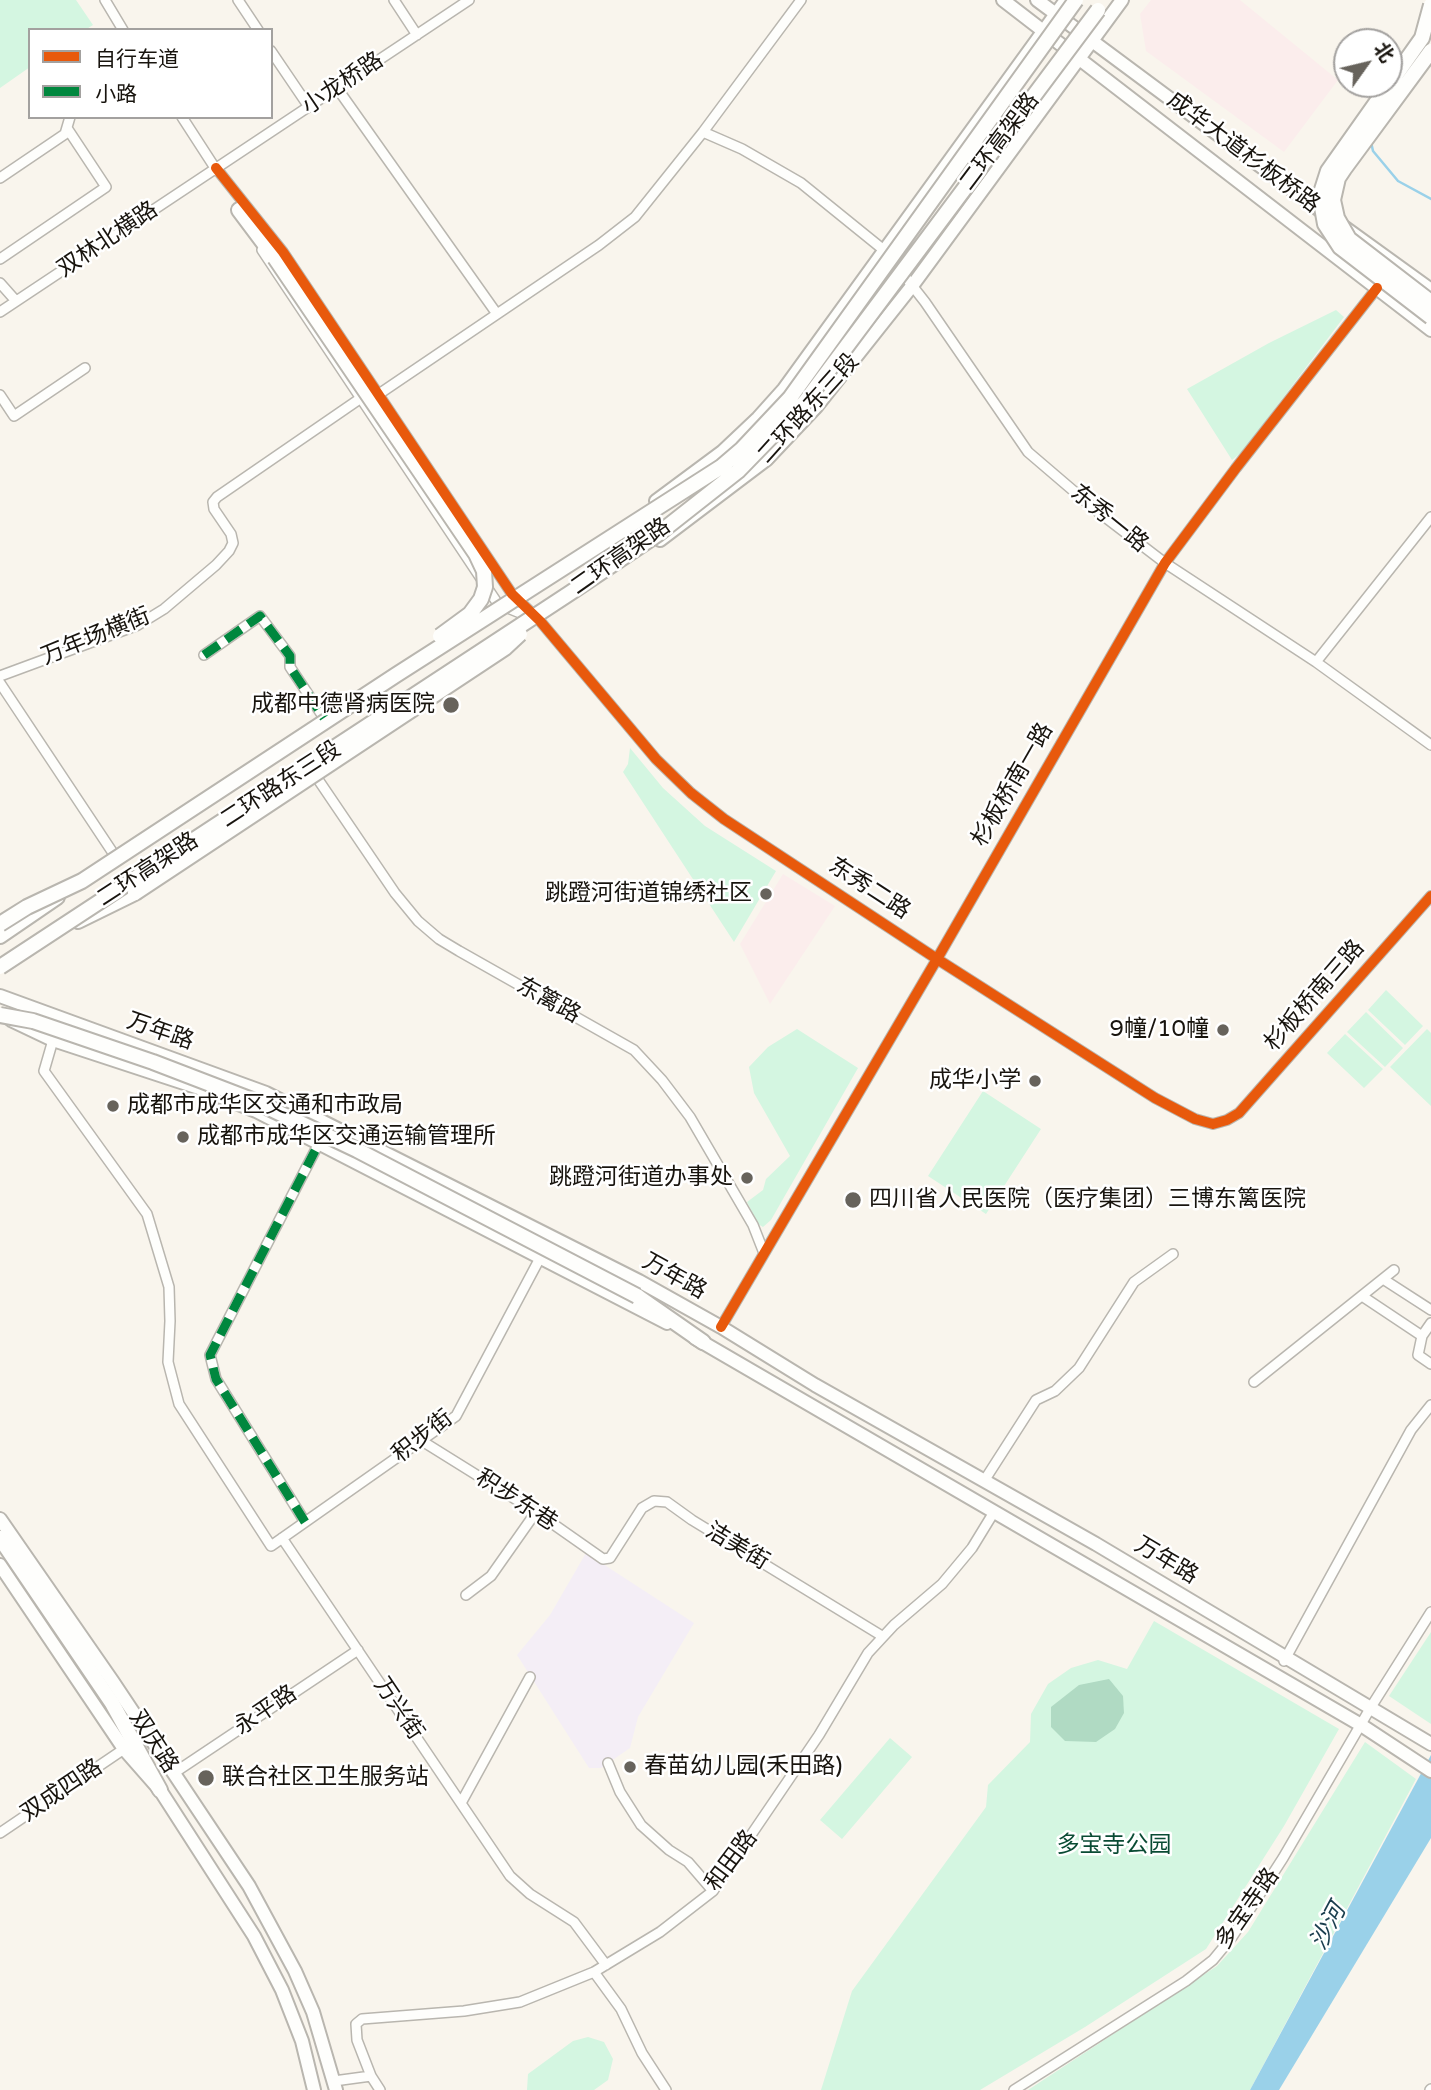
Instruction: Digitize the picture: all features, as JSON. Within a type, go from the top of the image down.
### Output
[{"type":"highway","name":"二环高架路","points":[[0,933],[721,467],[742,449],[790,398],[1076,0]]},
{"type":"highway","name":"二环高架路","points":[[0,969],[543,615],[668,526],[738,471],[805,401],[1106,0]]},
{"type":"highway","points":[[1427,0],[1428,22]]},
{"type":"highway","points":[[1431,5],[1422,38],[1328,171],[1320,196],[1325,224],[1340,247],[1431,317]]},
{"type":"highway","points":[[1431,51],[1338,178],[1334,200],[1337,218],[1349,239],[1431,303]]},
{"type":"highway","points":[[239,210],[275,258],[476,554],[484,571],[485,587],[481,599],[470,614],[396,675]]},
{"type":"highway","points":[[67,926],[135,893],[505,648],[543,615]]},
{"type":"highway","points":[[0,924],[27,907],[82,881]]},
{"type":"highway","points":[[0,1015],[33,1021],[153,1062],[252,1100],[420,1182],[637,1296],[703,1342]]},
{"type":"highway","points":[[0,1538],[112,1703],[160,1790]]},
{"type":"main road","name":"成华大道杉板桥路","points":[[1003,0],[1431,330]]},
{"type":"main road","name":"成华大道杉板桥路","points":[[1037,0],[1431,290]]},
{"type":"main road","name":"二环路东三段","points":[[0,933],[667,494],[742,435],[785,389],[1066,0]]},
{"type":"main road","name":"二环路东三段","points":[[0,969],[685,523],[767,459],[816,407],[912,286],[1122,0]]},
{"type":"main road","name":"万年路","points":[[0,996],[266,1093],[382,1149],[639,1281],[721,1326],[815,1385],[984,1481],[1431,1744]]},
{"type":"main road","name":"万年路","points":[[0,1015],[52,1040],[208,1092],[256,1111],[703,1342],[1361,1725],[1431,1770]]},
{"type":"main road","points":[[372,1170],[364,1163],[364,1153],[373,1147],[382,1149]]},
{"type":"main road","name":"双庆路","points":[[0,1519],[249,1886],[271,1924],[313,2012],[335,2086]]},
{"type":"main road","name":"双庆路","points":[[0,1565],[124,1749],[160,1790],[269,1962],[302,2041],[314,2090]]},
{"type":"street","points":[[105,0],[122,28]]},
{"type":"street","points":[[238,0],[257,28]]},
{"type":"street","points":[[394,0],[417,35]]},
{"type":"street","name":"小龙桥路","points":[[216,168],[469,0]]},
{"type":"street","points":[[379,394],[599,245],[635,217],[703,132],[801,0]]},
{"type":"street","points":[[273,54],[309,107]]},
{"type":"street","points":[[337,88],[497,314]]},
{"type":"street","points":[[0,177],[65,134],[69,119]]},
{"type":"street","points":[[183,119],[216,168],[269,263],[498,604],[543,615]]},
{"type":"street","points":[[0,259],[106,187],[66,128]]},
{"type":"street","name":"东秀一路","points":[[703,132],[742,149],[801,183],[885,251],[940,322],[1028,452],[1097,511],[1165,563],[1316,662],[1431,745]]},
{"type":"street","name":"东秀二路","points":[[216,168],[283,252],[512,594],[543,615],[656,759],[691,793],[724,819],[1155,1098],[1195,1119],[1213,1124],[1227,1121]]},
{"type":"street","name":"双林北横路","points":[[0,312],[216,168]]},
{"type":"street","points":[[0,284],[16,301]]},
{"type":"street","name":"杉板桥南一路","points":[[721,1326],[937,959],[1165,563],[1377,288]]},
{"type":"street","points":[[0,395],[14,416],[85,368]]},
{"type":"street","name":"万年场横街","points":[[0,676],[138,625],[164,609],[229,551],[233,542],[231,534],[214,509],[213,502],[217,496],[361,398]]},
{"type":"street","points":[[1316,662],[1431,517]]},
{"type":"street","points":[[204,655],[260,616],[290,656],[290,667],[324,718]]},
{"type":"street","points":[[0,683],[115,856]]},
{"type":"street","name":"东篱路","points":[[309,766],[395,893],[418,921],[439,939],[459,951],[634,1050],[662,1080],[690,1117],[753,1225],[764,1253]]},
{"type":"street","name":"杉板桥南三路","points":[[1227,1121],[1239,1113],[1431,896]]},
{"type":"street","points":[[52,1040],[44,1071],[146,1214],[169,1287],[168,1362],[178,1404],[271,1546],[282,1538]]},
{"type":"street","points":[[305,1522],[216,1380],[210,1355],[319,1143]]},
{"type":"street","points":[[984,1481],[1036,1400],[1055,1391],[1079,1368],[1134,1282],[1173,1254]]},
{"type":"street","name":"积步街","points":[[282,1538],[456,1416],[540,1258]]},
{"type":"street","points":[[1254,1382],[1394,1270]]},
{"type":"street","points":[[1383,1279],[1431,1310]]},
{"type":"street","points":[[1362,1296],[1422,1336]]},
{"type":"street","points":[[1431,1323],[1422,1336],[1418,1355],[1431,1364]]},
{"type":"street","points":[[1285,1659],[1404,1441],[1431,1405]]},
{"type":"street","name":"积步东巷","points":[[422,1441],[536,1512],[603,1559],[610,1558]]},
{"type":"street","name":"洁美街","points":[[610,1558],[642,1508],[654,1501],[667,1502],[882,1636]]},
{"type":"street","points":[[466,1595],[491,1576],[536,1512]]},
{"type":"street","name":"和田路","points":[[371,2076],[355,2031],[356,2024],[362,2019],[464,2011],[520,2002],[594,1972],[660,1932],[713,1891],[820,1735],[861,1664],[882,1636],[942,1584],[972,1548],[993,1512]]},
{"type":"street","name":"万兴街","points":[[282,1538],[510,1876],[530,1894],[574,1922],[606,1965]]},
{"type":"street","name":"多宝寺路","points":[[1014,2090],[1186,1981],[1213,1960],[1232,1937],[1283,1858],[1371,1707],[1431,1612]]},
{"type":"street","name":"永平路","points":[[174,1773],[358,1650]]},
{"type":"street","points":[[461,1803],[530,1677]]},
{"type":"street","name":"双成四路","points":[[0,1833],[124,1749]]},
{"type":"street","points":[[608,1763],[620,1793],[641,1825],[669,1850],[688,1862],[713,1891]]},
{"type":"street","points":[[594,1972],[621,2009],[642,2053],[666,2090]]},
{"type":"street","points":[[335,2086],[371,2076],[380,2090]]},
{"type":"shaded area","points":[[1151,0],[1240,0],[1333,76],[1333,87],[1284,152],[1146,51],[1140,14]]},
{"type":"shaded area","points":[[783,874],[835,906],[770,1004],[740,944]]},
{"type":"shaded area","points":[[586,1553],[694,1623],[638,1717],[630,1748],[601,1768],[589,1768],[517,1655],[550,1615]]},
{"type":"green space","points":[[0,0],[76,0],[93,25],[88,28],[28,28],[28,68],[0,88]]},
{"type":"green space","points":[[1336,310],[1344,317],[1242,452],[1232,460],[1187,389],[1269,343]]},
{"type":"green space","points":[[630,748],[663,788],[705,826],[776,871],[734,942],[623,772],[628,764]]},
{"type":"green space","points":[[1386,990],[1423,1026],[1405,1045],[1368,1010]]},
{"type":"green space","points":[[1366,1012],[1403,1048],[1385,1067],[1347,1032]]},
{"type":"green space","points":[[797,1029],[858,1068],[771,1220],[763,1227],[758,1224],[747,1202],[763,1190],[766,1179],[790,1156],[754,1093],[749,1067],[768,1047]]},
{"type":"green space","points":[[1427,1029],[1431,1033],[1431,1106],[1390,1067]]},
{"type":"green space","points":[[1345,1034],[1383,1069],[1364,1088],[1327,1053]]},
{"type":"green space","points":[[983,1091],[1041,1129],[986,1214],[928,1176]]},
{"type":"green space","name":"多宝寺公园","points":[[1154,1621],[1339,1729],[1284,1826],[1206,1949],[1085,2027],[980,2090],[821,2090],[852,1991],[986,1807],[988,1785],[1030,1742],[1031,1714],[1048,1684],[1071,1668],[1098,1660],[1127,1669]]},
{"type":"green space","points":[[1431,1632],[1431,1724],[1389,1696]]},
{"type":"green space","points":[[1109,1679],[1123,1696],[1124,1713],[1115,1729],[1096,1742],[1065,1741],[1051,1727],[1051,1707],[1079,1685]]},
{"type":"green space","points":[[890,1738],[912,1757],[842,1839],[820,1820]]},
{"type":"green space","points":[[1365,1742],[1416,1779],[1250,2090],[1028,2090],[1217,1966],[1248,1932]]},
{"type":"green space","points":[[588,2037],[604,2042],[613,2059],[608,2080],[594,2090],[527,2090],[528,2074],[573,2041]]},
{"type":"water","points":[[1431,1755],[1431,1838],[1279,2090],[1250,2090]]},
{"type":"waterway","points":[[1371,142],[1373,151],[1398,181],[1431,199]]},
{"type":"marked path","points":[[204,655],[260,616],[290,656],[290,667],[324,718]]},
{"type":"marked path","points":[[305,1522],[216,1379],[210,1355],[319,1143]]},
{"type":"cycle path","points":[[216,168],[283,252],[512,594],[540,621],[656,759],[691,793],[724,819],[1155,1098],[1195,1119],[1213,1124],[1239,1113],[1431,896]]},
{"type":"cycle path","points":[[721,1327],[1165,563],[1377,288]]},
{"type":"place","name":"成都中德肾病医院","points":[[451,705]]},
{"type":"place","name":"跳蹬河街道锦绣社区","points":[[766,894]]},
{"type":"place","name":"9幢/10幢","points":[[1223,1030]]},
{"type":"place","name":"成华小学","points":[[1035,1081]]},
{"type":"place","name":"成都市成华区交通和市政局","points":[[113,1106]]},
{"type":"place","name":"成都市成华区交通运输管理所","points":[[183,1137]]},
{"type":"place","name":"跳蹬河街道办事处","points":[[747,1178]]},
{"type":"place","name":"四川省人民医院（医疗集团）三博东篱医院","points":[[853,1200]]},
{"type":"place","name":"春苗幼儿园(禾田路)","points":[[630,1767]]},
{"type":"place","name":"联合社区卫生服务站","points":[[206,1778]]},
{"type":"water label","name":"沙河","points":[[1329,1927]]}]
